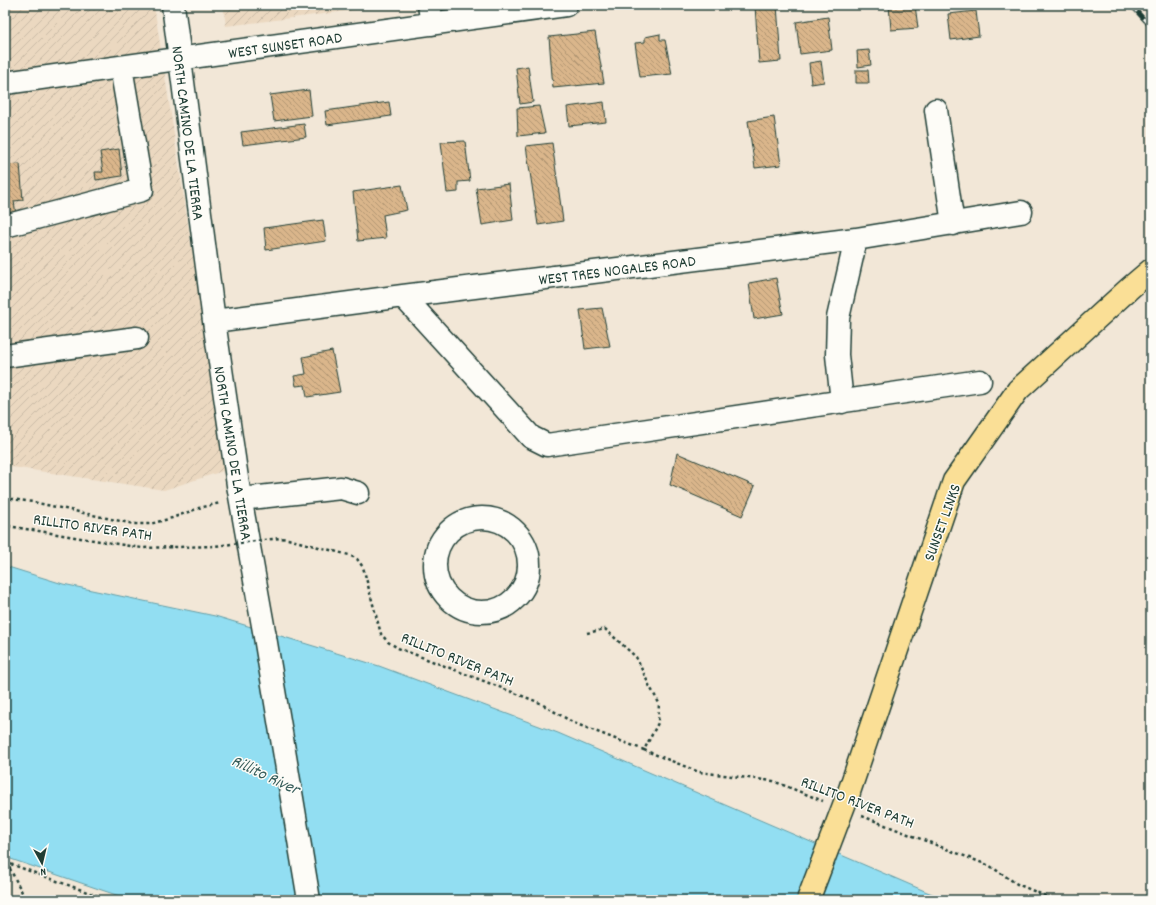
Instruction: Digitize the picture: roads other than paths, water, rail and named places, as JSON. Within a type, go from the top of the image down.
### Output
[{"type":"main road","name":"SUNSET LINKS","points":[[808,900],[849,792],[954,481],[1018,390],[1151,270]]},
{"type":"street","name":"NORTH CAMINO DE LA TIERRA","points":[[173,5],[214,322],[240,499],[309,900]]},
{"type":"street","name":"WEST SUNSET ROAD","points":[[5,83],[179,58],[430,14],[566,5]]},
{"type":"street","points":[[5,226],[142,190],[121,67]]},
{"type":"street","points":[[936,110],[953,224]]},
{"type":"street","name":"WEST TRES NOGALES ROAD","points":[[214,322],[403,296],[856,239],[1020,212]]},
{"type":"street","points":[[842,402],[837,356],[838,318],[856,239]]},
{"type":"street","points":[[403,296],[531,437],[547,445],[980,381]]},
{"type":"street","points":[[5,356],[137,338]]},
{"type":"street","points":[[240,499],[341,488],[358,493]]},
{"type":"street","points":[[480,519],[494,520],[508,527],[519,537],[526,550],[529,565],[527,579],[519,594],[508,604],[493,611],[477,612],[461,608],[448,599],[439,586],[435,570],[436,554],[442,540],[452,529],[465,521],[480,519]]},
{"type":"water","name":"Rillito River","points":[[5,566],[63,584],[215,616],[379,666],[558,733],[948,900],[131,900],[5,857]]},
{"type":"railway","points":[[1131,5],[1151,27]]}]
